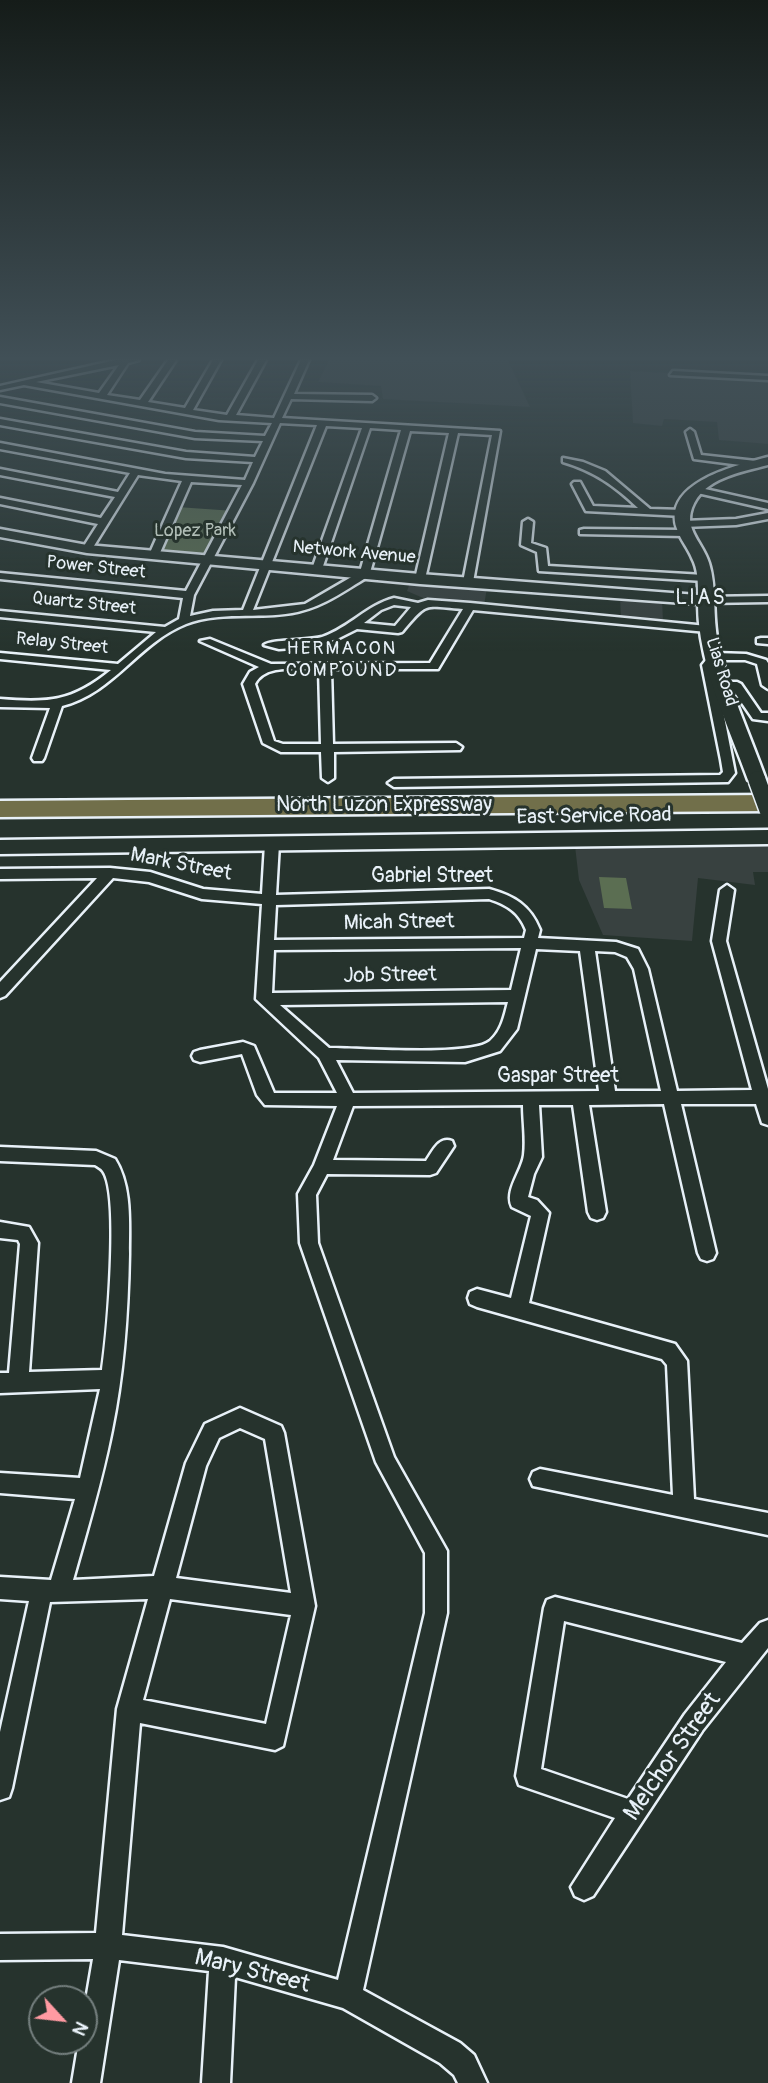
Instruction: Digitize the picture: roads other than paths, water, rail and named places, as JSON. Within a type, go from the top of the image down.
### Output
[{"type":"highway","name":"North Luzon Expressway","points":[[0,809],[768,803]]},
{"type":"highway","name":"North Luzon Expressway","points":[[0,827],[768,822]]},
{"type":"main road","points":[[684,523],[696,490],[727,472],[762,463]]},
{"type":"main road","name":"Lias Road","points":[[684,523],[700,556],[707,629],[757,780]]},
{"type":"street","points":[[58,457],[187,480],[248,483]]},
{"type":"street","points":[[218,457],[259,460]]},
{"type":"street","points":[[184,621],[190,595],[260,457]]},
{"type":"street","points":[[247,612],[309,457]]},
{"type":"street","points":[[317,569],[356,457]]},
{"type":"street","points":[[0,702],[57,704],[84,696],[101,687],[165,630],[184,621],[214,614],[293,610],[311,606],[365,574],[398,457]]},
{"type":"street","points":[[420,579],[448,457]]},
{"type":"street","points":[[467,582],[494,457]]},
{"type":"street","points":[[699,457],[762,463]]},
{"type":"street","points":[[566,460],[608,474],[647,510]]},
{"type":"street","points":[[0,472],[120,495]]},
{"type":"street","points":[[87,549],[135,472]]},
{"type":"street","points":[[154,555],[187,480]]},
{"type":"street","points":[[577,484],[589,509],[647,510],[684,523]]},
{"type":"street","points":[[696,490],[767,506]]},
{"type":"street","points":[[0,501],[104,522]]},
{"type":"street","points":[[584,532],[684,523],[736,522],[768,516]]},
{"type":"street","points":[[528,522],[526,545],[542,550],[543,569],[704,579]]},
{"type":"street","name":"Network Avenue","points":[[2,536],[87,549],[420,579],[705,600]]},
{"type":"street","name":"Power Street","points":[[0,576],[190,595]]},
{"type":"street","points":[[705,600],[768,599]]},
{"type":"street","points":[[270,645],[286,646],[322,640],[355,625],[389,600],[402,600],[418,606]]},
{"type":"street","points":[[355,625],[398,630],[418,606],[428,603],[707,629]]},
{"type":"street","points":[[456,747],[281,748],[269,743],[249,684],[254,674],[269,667],[434,667],[470,606]]},
{"type":"street","name":"Quartz Street","points":[[0,614],[165,630]]},
{"type":"street","points":[[206,642],[269,667]]},
{"type":"street","name":"Relay Street","points":[[0,656],[121,668]]},
{"type":"street","points":[[394,783],[723,779],[729,773],[727,754],[711,690],[708,665],[717,660],[765,662],[768,685]]},
{"type":"street","points":[[325,665],[328,778]]},
{"type":"street","points":[[724,686],[737,686],[757,716],[768,717]]},
{"type":"street","points":[[38,758],[57,704]]},
{"type":"street","name":"Lias Road","points":[[757,780],[768,810]]},
{"type":"street","name":"East Service Road","points":[[0,847],[768,837]]},
{"type":"street","points":[[272,844],[264,999],[325,1054],[348,1099],[322,1167],[307,1194],[309,1242],[386,1462],[436,1551],[436,1613],[348,1996]]},
{"type":"street","points":[[0,992],[110,873]]},
{"type":"street","name":"Mark Street","points":[[0,874],[110,873],[150,877],[202,894],[271,900]]},
{"type":"street","points":[[727,890],[719,941],[765,1097],[768,1118]]},
{"type":"street","name":"Gabriel Street","points":[[271,900],[489,894],[510,900],[528,915],[533,930],[509,1030],[494,1046],[466,1056],[325,1054]]},
{"type":"street","name":"Micah Street","points":[[267,945],[530,943],[616,947],[633,953],[641,968],[670,1098]]},
{"type":"street","points":[[587,946],[608,1098]]},
{"type":"street","name":"Job Street","points":[[264,999],[517,996]]},
{"type":"street","name":"Gaspar Street","points":[[200,1056],[243,1048],[248,1050],[265,1095],[271,1100],[765,1097]]},
{"type":"street","points":[[518,1309],[540,1213],[531,1205],[518,1202],[525,1174],[533,1157],[531,1098]]},
{"type":"street","points":[[580,1098],[597,1212]]},
{"type":"street","points":[[670,1098],[707,1253]]},
{"type":"street","points":[[322,1167],[430,1168],[446,1146]]},
{"type":"street","points":[[0,1154],[96,1158],[109,1164],[115,1176],[122,1235],[111,1379],[88,1489],[51,1591],[0,1788]]},
{"type":"street","points":[[0,1230],[23,1233],[29,1243],[9,1384],[111,1379]]},
{"type":"street","points":[[477,1298],[668,1351],[674,1355],[677,1361],[684,1508]]},
{"type":"street","points":[[86,2083],[108,1946],[129,1709],[196,1463],[212,1431],[240,1418],[274,1433],[304,1606],[275,1738],[129,1709]]},
{"type":"street","points":[[540,1479],[768,1524]]},
{"type":"street","points":[[0,1483],[88,1489]]},
{"type":"street","points":[[0,1588],[51,1591],[163,1587],[304,1606]]},
{"type":"street","points":[[634,1813],[528,1776],[555,1608],[745,1655]]},
{"type":"street","name":"Melchor Street","points":[[584,1886],[679,1744],[745,1655],[768,1631]]},
{"type":"street","name":"Mary Street","points":[[0,1947],[108,1946],[223,1960],[348,1996],[450,2053],[464,2065],[472,2083]]},
{"type":"street","points":[[216,2083],[223,1960]]},
{"type":"district","name":"LIAS","points":[[701,599]]},
{"type":"district","name":"HERMACON COMPOUND","points":[[342,660]]},
{"type":"park label","name":"Lopez Park","points":[[195,531]]}]
